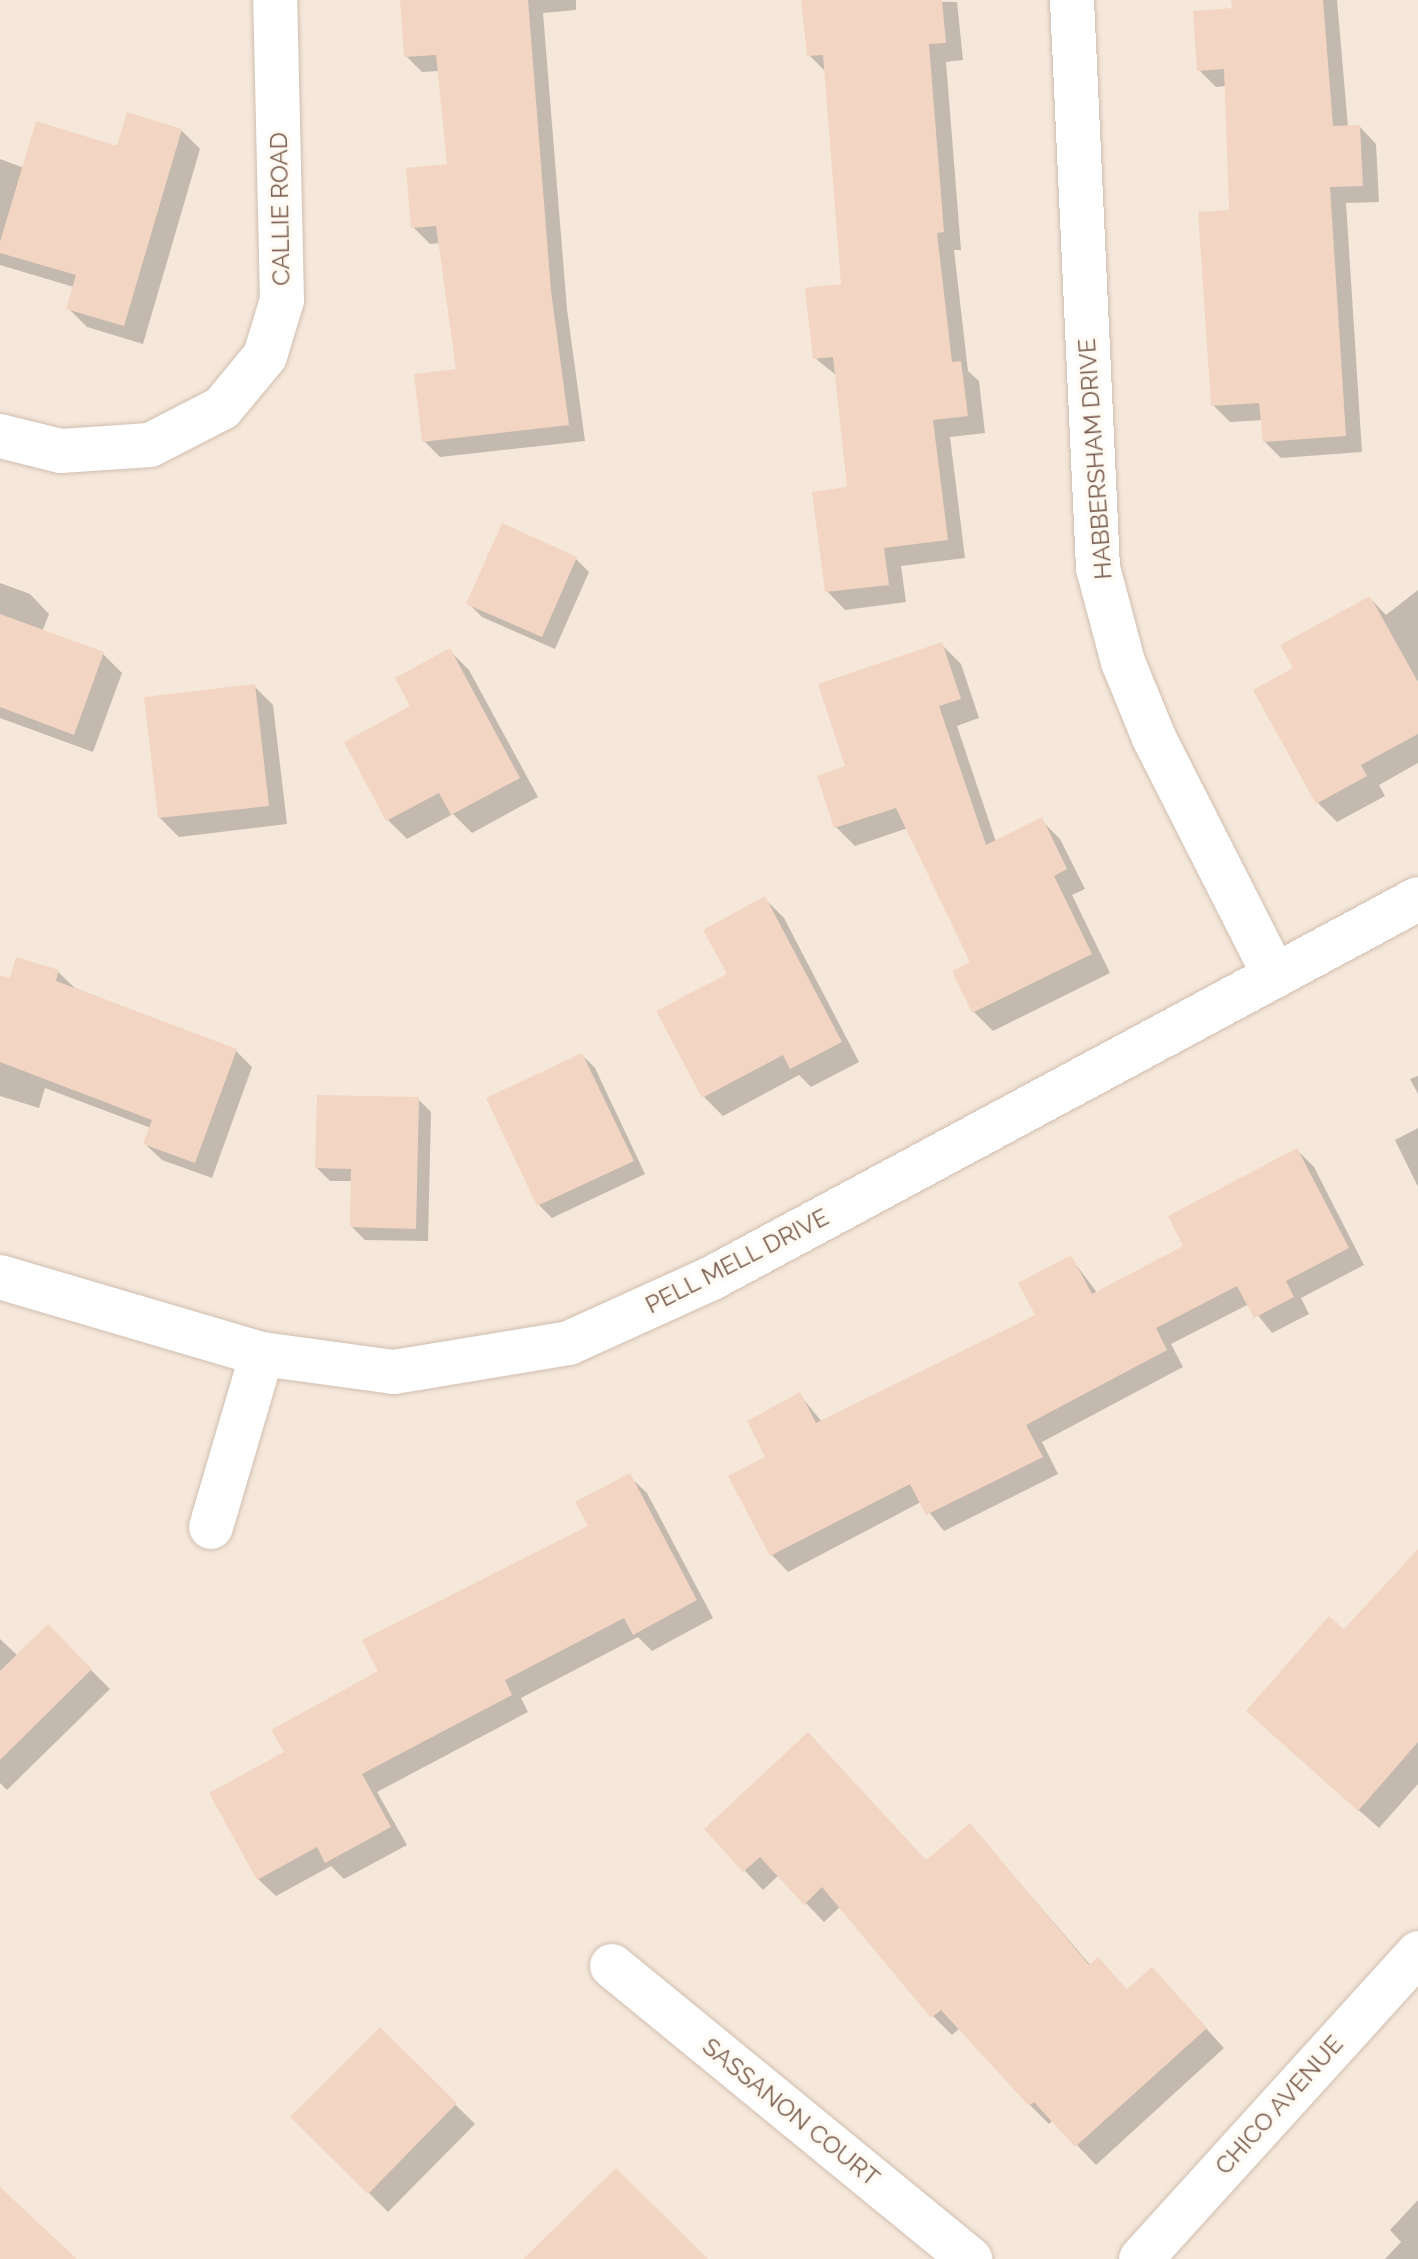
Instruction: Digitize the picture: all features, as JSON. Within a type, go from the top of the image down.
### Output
[{"type":"street","name":"CALLIE ROAD","points":[[0,436],[61,451],[150,445],[222,408],[265,356],[282,300],[275,0]]},
{"type":"street","name":"HABBERSHAM DRIVE","points":[[1072,0],[1098,568],[1123,662],[1154,738],[1275,976]]},
{"type":"street","name":"PELL MELL DRIVE","points":[[0,1277],[262,1354],[394,1372],[569,1343],[712,1278],[1418,899]]},
{"type":"street","points":[[211,1527],[262,1354]]},
{"type":"street","name":"CHICO AVENUE","points":[[1141,2259],[1418,1953]]},
{"type":"street","name":"SASSANON COURT","points":[[612,1966],[970,2259]]},
{"type":"shaded area","points":[[0,0],[1418,0],[1418,2259],[0,2259]]},
{"type":"building","points":[[400,0],[528,0],[551,291],[569,425],[422,442],[414,374],[456,369],[436,226],[411,228],[406,168],[447,164],[436,55],[404,57]]},
{"type":"building","points":[[801,0],[942,0],[946,43],[929,44],[944,232],[937,233],[952,362],[961,361],[968,416],[933,420],[948,540],[884,548],[889,585],[825,592],[812,492],[847,487],[833,357],[813,359],[805,288],[841,284],[823,55],[807,56]]},
{"type":"building","points":[[1231,0],[1323,0],[1333,126],[1360,125],[1363,186],[1330,187],[1346,436],[1263,442],[1259,403],[1211,406],[1198,212],[1229,210],[1224,69],[1197,71],[1193,11],[1232,8]]},
{"type":"building","points":[[127,112],[182,129],[124,326],[66,309],[76,275],[0,253],[0,242],[36,121],[117,146]]},
{"type":"building","points":[[502,523],[577,557],[542,637],[466,604]]},
{"type":"building","points":[[1370,596],[1418,682],[1418,734],[1361,765],[1367,776],[1316,804],[1253,690],[1293,668],[1280,645]]},
{"type":"building","points":[[0,614],[104,652],[74,735],[0,707]]},
{"type":"building","points":[[942,642],[961,699],[939,706],[986,845],[1042,817],[1067,869],[1054,876],[1092,954],[972,1013],[952,971],[970,962],[896,808],[834,828],[817,776],[845,766],[818,684]]},
{"type":"building","points":[[450,648],[520,778],[451,815],[439,793],[386,821],[344,742],[410,706],[395,678]]},
{"type":"building","points":[[255,684],[269,806],[158,818],[144,697]]},
{"type":"building","points":[[765,896],[842,1042],[790,1069],[783,1055],[702,1098],[656,1011],[727,974],[703,930]]},
{"type":"building","points":[[16,957],[59,970],[56,981],[237,1049],[195,1163],[143,1144],[152,1120],[0,1062],[0,975],[10,978]]},
{"type":"building","points":[[582,1053],[634,1161],[537,1206],[486,1098]]},
{"type":"building","points":[[317,1095],[419,1097],[416,1229],[350,1227],[351,1169],[315,1168]]},
{"type":"building","points":[[1297,1148],[1349,1248],[1286,1281],[1294,1297],[1254,1318],[1237,1286],[1156,1328],[1167,1350],[1026,1425],[1043,1457],[926,1515],[910,1484],[770,1556],[728,1476],[765,1457],[747,1421],[800,1392],[816,1423],[1035,1315],[1018,1283],[1071,1255],[1092,1294],[1183,1246],[1168,1216]]},
{"type":"building","points":[[630,1473],[697,1600],[633,1635],[624,1618],[505,1680],[512,1695],[362,1774],[391,1827],[325,1863],[317,1847],[257,1880],[209,1793],[284,1752],[271,1730],[378,1671],[362,1640],[588,1526],[575,1502]]},
{"type":"building","points":[[1418,1549],[1418,1742],[1358,1811],[1246,1711],[1329,1616],[1344,1629]]},
{"type":"building","points":[[48,1624],[92,1669],[0,1760],[0,1671]]},
{"type":"building","points":[[808,1732],[926,1860],[970,1823],[1089,1965],[1098,1957],[1127,1989],[1152,1967],[1207,2028],[1075,2147],[1034,2102],[1029,2106],[941,2010],[931,2018],[822,1887],[804,1905],[760,1857],[743,1872],[704,1829]]},
{"type":"building","points":[[380,2027],[457,2103],[368,2194],[290,2117]]},
{"type":"building","points":[[616,2168],[708,2259],[523,2259]]},
{"type":"building","points":[[0,2187],[77,2259],[0,2259]]}]
